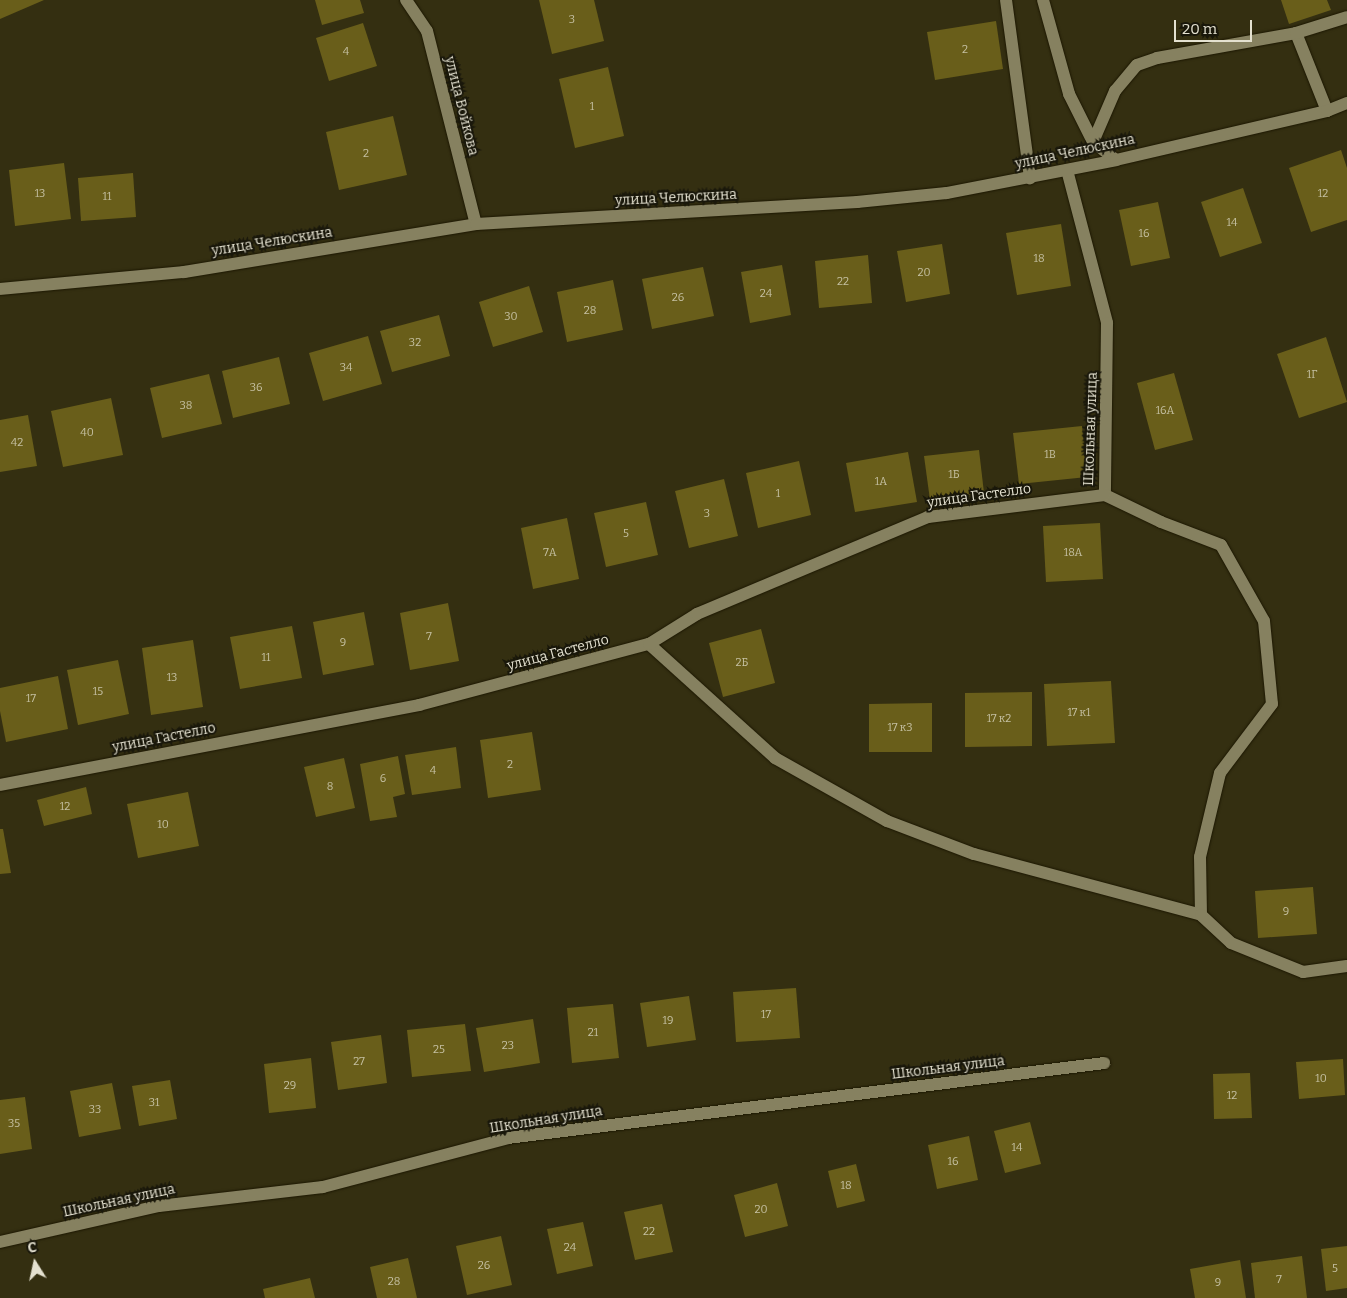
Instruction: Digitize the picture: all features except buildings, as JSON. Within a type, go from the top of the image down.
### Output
[{"type":"street","name":"улица Войкова","points":[[406,0],[427,31],[476,224]]},
{"type":"street","points":[[1006,0],[1030,178]]},
{"type":"street","points":[[1043,0],[1069,94],[1093,142],[1116,160]]},
{"type":"street","points":[[1093,142],[1114,91],[1137,65],[1157,58],[1296,33],[1347,17]]},
{"type":"street","points":[[1296,33],[1327,110]]},
{"type":"street","name":"улица Челюскина","points":[[0,289],[184,272],[476,224],[857,202],[946,192],[1030,178],[1116,160],[1347,104]]},
{"type":"street","name":"Школьная улица","points":[[1067,170],[1107,323],[1105,495],[1161,522],[1221,546],[1264,621],[1272,704],[1220,773],[1200,857],[1201,916]]},
{"type":"street","name":"улица Гастелло","points":[[0,785],[419,705],[649,644],[697,614],[928,517],[1105,495]]},
{"type":"street","points":[[649,644],[774,758],[887,821],[974,854],[1201,916],[1231,943],[1303,972],[1347,966]]},
{"type":"street","name":"Школьная улица","points":[[0,1242],[159,1206],[323,1187],[508,1138],[1104,1063]]}]
